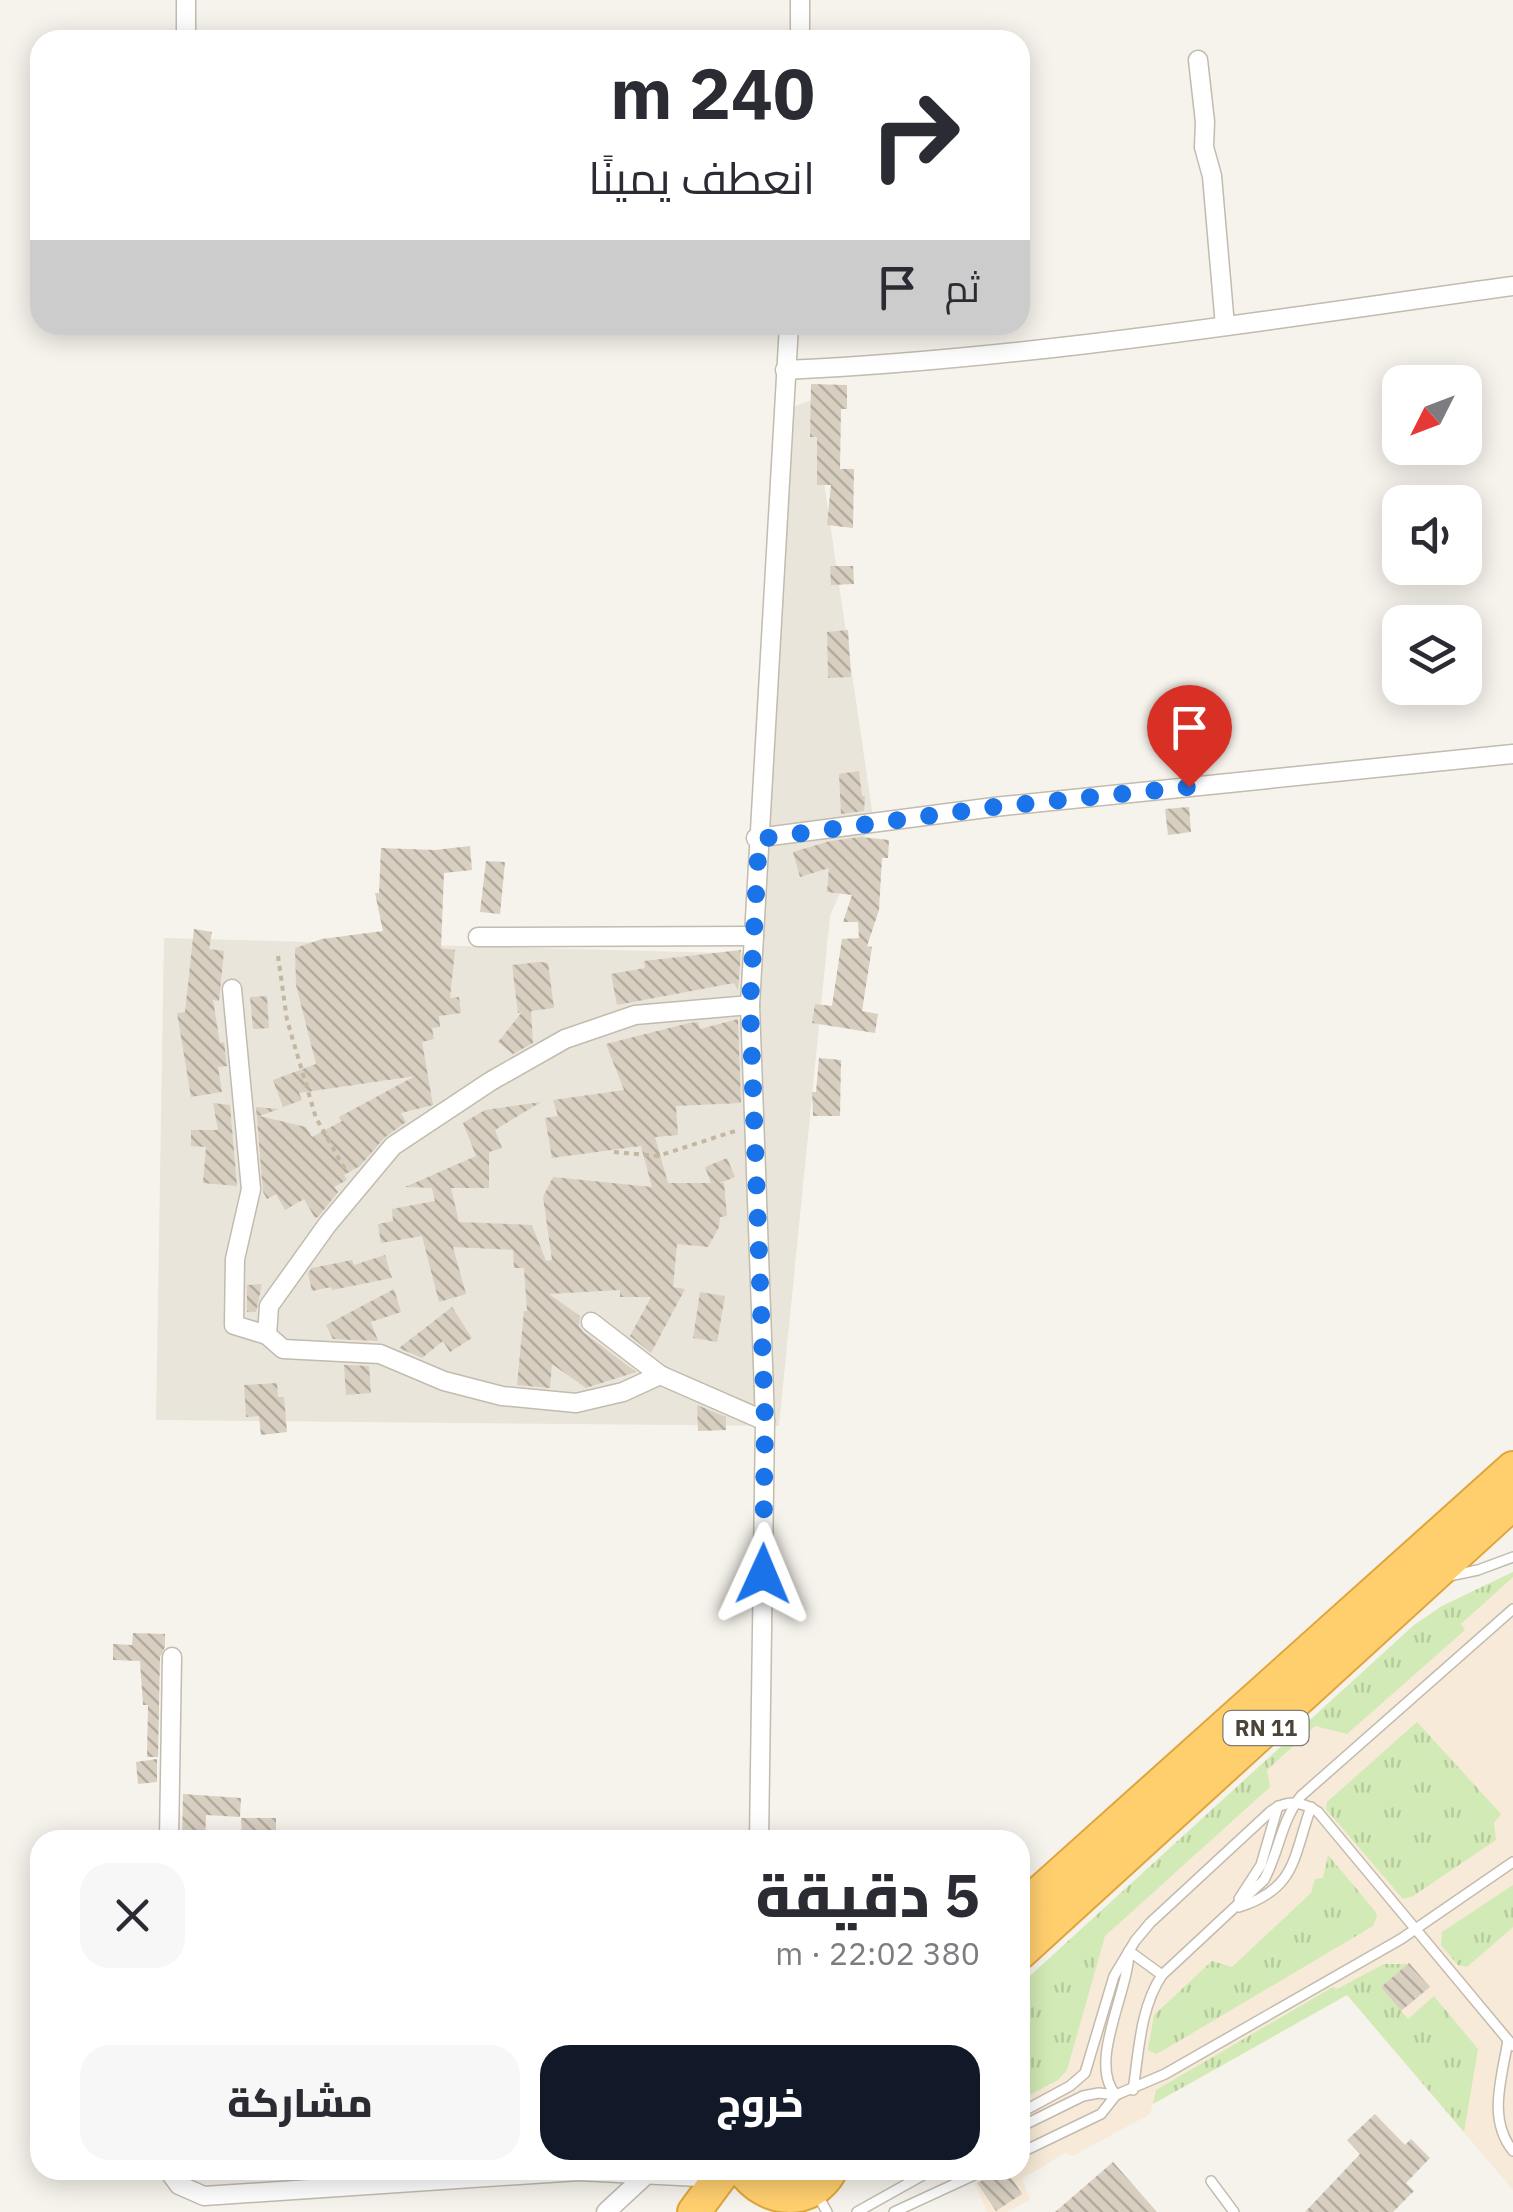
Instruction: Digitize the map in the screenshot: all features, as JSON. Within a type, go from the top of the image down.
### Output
[{"type":"highway","name":"RN 11","points":[[1030,1901],[1513,1468]]},
{"type":"highway","name":"RN 11","points":[[1030,1944],[1513,1504]]},
{"type":"highway","points":[[694,2212],[723,2180]]},
{"type":"highway","points":[[746,2180],[768,2194],[815,2192]]},
{"type":"highway","points":[[752,2212],[815,2192]]},
{"type":"street","points":[[186,0],[186,30]]},
{"type":"street","points":[[800,0],[800,30]]},
{"type":"street","points":[[1198,60],[1225,326]]},
{"type":"street","points":[[786,370],[875,366],[1225,326],[1513,286]]},
{"type":"street","points":[[760,1830],[765,1421],[750,1005],[789,335]]},
{"type":"street","points":[[757,839],[994,807],[1513,754]]},
{"type":"street","points":[[478,936],[754,936]]},
{"type":"street","points":[[232,989],[251,1188],[235,1260],[234,1325],[267,1335],[283,1349],[380,1354],[444,1380],[502,1396],[576,1402],[623,1392],[660,1375]]},
{"type":"street","points":[[267,1335],[268,1306],[393,1146],[491,1081],[564,1039],[635,1016],[750,1005]]},
{"type":"street","points":[[591,1322],[660,1375],[765,1421]]},
{"type":"street","points":[[169,1830],[172,1657]]},
{"type":"street","points":[[175,2180],[204,2196],[444,2180]]},
{"type":"street","points":[[606,2212],[641,2180]]},
{"type":"lane","points":[[1432,1577],[1478,1570],[1513,1557]]},
{"type":"lane","points":[[1133,2090],[1147,2005],[1162,1975],[1264,1880],[1284,1822],[1295,1803],[1307,1788],[1513,1609]]},
{"type":"lane","points":[[1030,2108],[1070,2086],[1085,2073],[1114,1976],[1150,1923],[1278,1806],[1295,1803],[1310,1807],[1324,1818],[1511,2043],[1497,2119],[1513,2151]]},
{"type":"lane","points":[[1231,1910],[1261,1865],[1278,1806]]},
{"type":"lane","points":[[1231,1910],[1259,1901],[1278,1888],[1289,1869],[1310,1807]]},
{"type":"lane","points":[[1030,2121],[1082,2096],[1133,2090],[1416,1930],[1513,1862]]},
{"type":"lane","points":[[1129,1951],[1162,1975]]},
{"type":"lane","points":[[1116,2095],[1106,2080],[1104,2061],[1126,1979],[1129,1951]]},
{"type":"lane","points":[[1030,2148],[1100,2114],[1116,2095]]},
{"type":"lane","points":[[857,2212],[914,2180]]},
{"type":"lane","points":[[894,2212],[963,2180]]},
{"type":"lane","points":[[1210,2181],[1234,2212]]},
{"type":"path","points":[[278,956],[287,1020],[316,1118],[356,1190]]},
{"type":"path","points":[[614,1152],[658,1156],[754,1125]]},
{"type":"shaded area","points":[[812,400],[873,817],[830,916],[779,1426],[156,1420],[164,938],[763,954],[790,408]]},
{"type":"shaded area","points":[[1513,1572],[1513,2190],[1347,1995],[1153,2104],[1150,2114],[1073,2156],[1065,2153],[1030,2174],[1030,1976],[1414,1625],[1442,1606]]},
{"type":"shaded area","points":[[973,2180],[1022,2180],[1030,2200],[1007,2212],[987,2212]]},
{"type":"green space","points":[[1513,1572],[1513,1577],[1461,1624],[1465,1630],[1347,1734],[1315,1726],[1267,1770],[1270,1787],[1105,1936],[1067,2070],[1058,2080],[1030,2095],[1030,1976],[1414,1625],[1442,1606]]},
{"type":"green space","points":[[1417,1722],[1501,1814],[1494,1823],[1496,1840],[1403,1899],[1326,1809],[1327,1802]]},
{"type":"green space","points":[[1328,1855],[1375,1911],[1373,1926],[1162,2051],[1156,2054],[1148,2050],[1154,2015],[1212,1961],[1232,1967],[1311,1893],[1315,1879],[1323,1878]]},
{"type":"green space","points":[[1513,1885],[1513,1927],[1467,1967],[1458,1965],[1441,1945],[1442,1932]]},
{"type":"green space","points":[[1384,1964],[1408,1964],[1381,1987],[1408,2019],[1434,1996],[1478,2049],[1464,2132],[1347,1995],[1153,2104],[1156,2090],[1333,1987],[1337,1989]]},
{"type":"building","points":[[811,384],[847,385],[847,409],[841,409],[840,469],[854,469],[853,528],[827,525],[831,485],[817,485],[817,437],[810,437]]},
{"type":"building","points":[[830,566],[853,566],[854,584],[831,585]]},
{"type":"building","points":[[848,630],[851,677],[828,678],[827,632]]},
{"type":"building","points":[[859,771],[864,811],[841,814],[839,774]]},
{"type":"building","points":[[1189,807],[1191,832],[1168,835],[1165,809]]},
{"type":"building","points":[[861,837],[889,840],[888,858],[882,858],[879,910],[867,946],[872,947],[862,1011],[878,1014],[875,1033],[812,1023],[815,1004],[832,1006],[842,939],[859,938],[858,922],[843,922],[852,895],[827,892],[829,868],[800,877],[793,852]]},
{"type":"building","points":[[470,846],[472,870],[444,873],[441,948],[455,950],[450,998],[459,997],[461,1013],[439,1016],[440,1027],[432,1028],[434,1039],[422,1042],[433,1105],[401,1113],[406,1122],[384,1138],[360,1166],[344,1175],[347,1180],[334,1187],[338,1192],[318,1217],[304,1199],[285,1210],[276,1194],[267,1199],[263,1192],[256,1107],[279,1109],[259,1116],[306,1127],[312,1137],[342,1121],[339,1117],[415,1076],[299,1093],[302,1100],[283,1107],[273,1080],[316,1064],[296,985],[295,948],[322,939],[383,931],[375,893],[379,893],[381,848],[435,850]]},
{"type":"building","points":[[486,861],[505,862],[500,914],[480,912]]},
{"type":"building","points":[[194,929],[212,932],[209,949],[224,951],[219,1001],[213,1000],[227,1066],[218,1067],[222,1092],[191,1097],[177,1013],[185,1012]]},
{"type":"building","points":[[741,950],[738,990],[734,983],[617,1005],[611,974],[645,968],[644,961]]},
{"type":"building","points":[[548,963],[554,1008],[531,1011],[533,1043],[513,1054],[498,1042],[522,1012],[518,1013],[512,965]]},
{"type":"building","points":[[267,996],[269,1028],[253,1029],[250,997]]},
{"type":"building","points":[[738,1019],[741,1103],[676,1106],[678,1135],[655,1137],[668,1183],[711,1183],[705,1167],[727,1158],[735,1177],[720,1183],[724,1183],[727,1216],[720,1217],[708,1247],[677,1244],[673,1287],[685,1289],[651,1353],[630,1336],[651,1297],[620,1297],[620,1290],[549,1294],[580,1316],[583,1332],[636,1372],[586,1388],[552,1364],[550,1388],[517,1385],[527,1311],[524,1268],[514,1268],[513,1250],[453,1247],[466,1294],[439,1302],[422,1236],[381,1243],[378,1224],[393,1221],[392,1209],[435,1201],[432,1188],[405,1187],[476,1156],[463,1123],[485,1110],[541,1102],[495,1130],[502,1148],[489,1152],[489,1188],[451,1188],[459,1222],[532,1225],[546,1261],[552,1260],[543,1197],[553,1177],[652,1187],[641,1146],[552,1158],[545,1118],[558,1116],[553,1100],[624,1090],[606,1044],[689,1023],[698,1022],[700,1029]]},
{"type":"building","points":[[819,1058],[841,1060],[840,1116],[813,1116],[812,1092],[816,1092]]},
{"type":"building","points":[[213,1103],[230,1105],[237,1186],[203,1183],[206,1147],[191,1146],[191,1130],[218,1130]]},
{"type":"building","points":[[385,1255],[392,1278],[312,1291],[308,1273],[312,1268],[352,1260],[354,1265]]},
{"type":"building","points":[[262,1284],[256,1312],[247,1312],[247,1285]]},
{"type":"building","points":[[394,1289],[401,1312],[371,1322],[378,1341],[333,1339],[326,1325]]},
{"type":"building","points":[[700,1292],[725,1296],[717,1342],[693,1338]]},
{"type":"building","points":[[452,1307],[472,1338],[450,1352],[443,1341],[422,1358],[399,1348]]},
{"type":"building","points":[[344,1365],[369,1366],[371,1393],[346,1395]]},
{"type":"building","points":[[277,1383],[278,1397],[284,1397],[287,1432],[261,1435],[259,1416],[246,1417],[244,1385]]},
{"type":"building","points":[[697,1405],[726,1417],[726,1430],[698,1431]]},
{"type":"building","points":[[133,1633],[165,1634],[160,1657],[158,1757],[147,1757],[148,1705],[143,1705],[140,1661],[113,1660],[113,1644],[132,1645]]},
{"type":"building","points":[[157,1759],[157,1782],[138,1784],[136,1762]]},
{"type":"building","points":[[183,1794],[241,1798],[240,1817],[206,1815],[205,1830],[182,1830]]},
{"type":"building","points":[[241,1818],[276,1818],[276,1830],[242,1830]]},
{"type":"building","points":[[1409,1963],[1430,1987],[1401,2011],[1381,1987]]},
{"type":"building","points":[[1375,2114],[1405,2145],[1411,2139],[1430,2158],[1406,2183],[1414,2191],[1393,2212],[1305,2212],[1360,2154],[1347,2140]]},
{"type":"building","points":[[1113,2162],[1157,2212],[1055,2212]]},
{"type":"building","points":[[1013,2180],[1022,2194],[996,2211],[977,2183]]},
{"type":"route","points":[[763,1574],[765,1421],[750,1005],[759,839],[994,807],[1189,787]]}]
